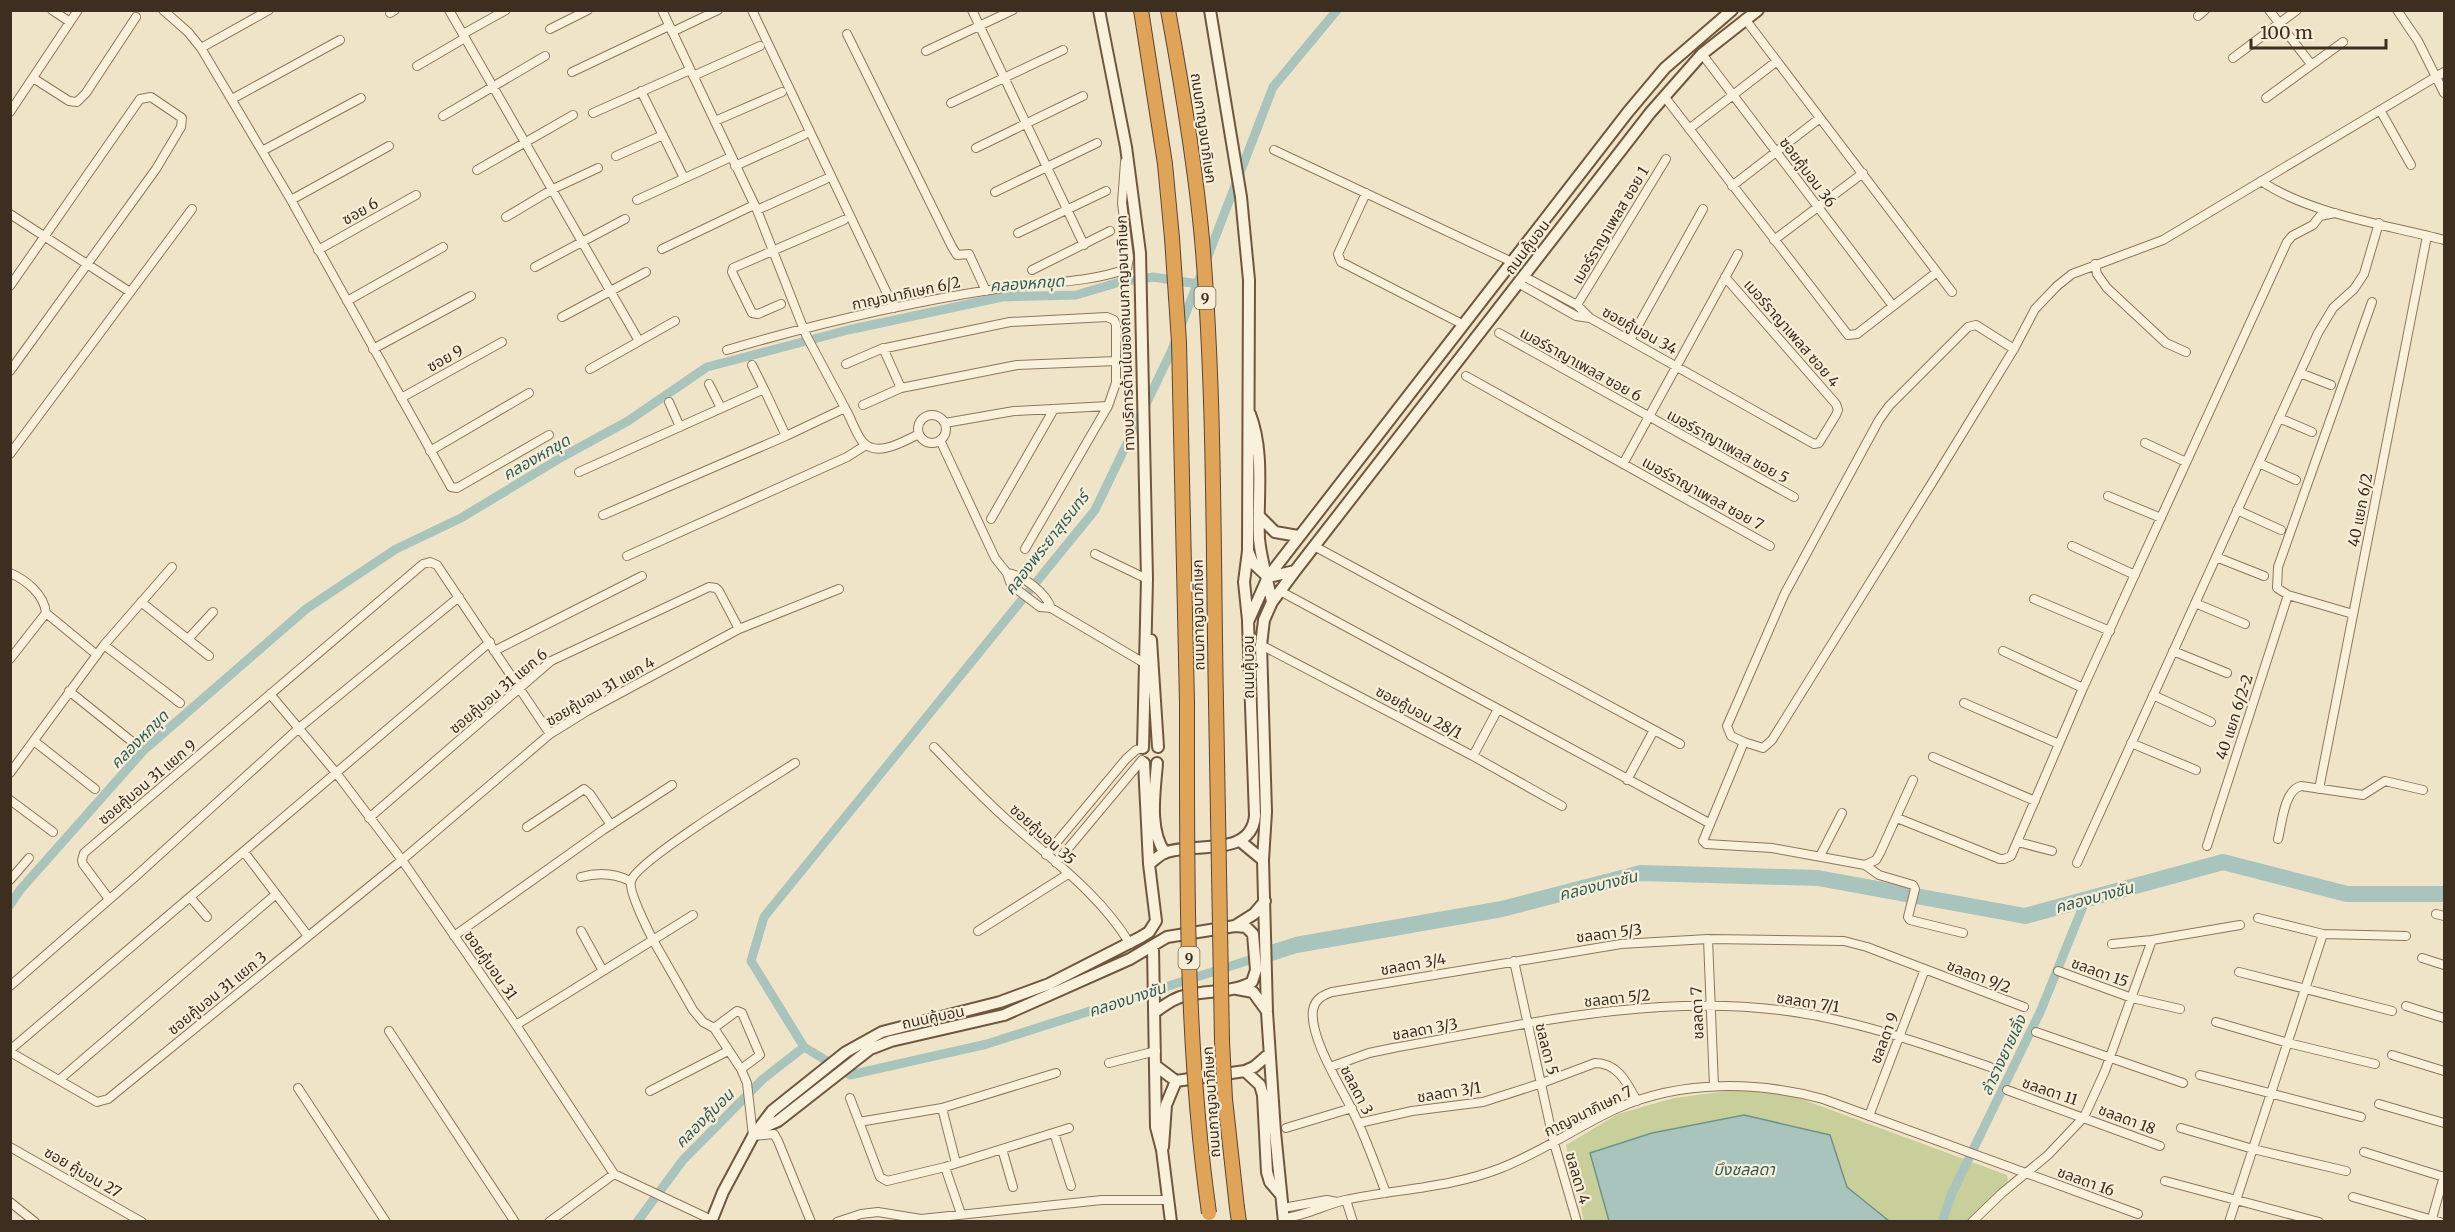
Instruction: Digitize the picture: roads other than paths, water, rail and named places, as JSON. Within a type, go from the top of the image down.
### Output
[{"type":"highway","name":"ถนนกาญจนาภิเษก","points":[[1141,10],[1165,164],[1178,332],[1187,703],[1190,999],[1195,1106],[1209,1217]]},
{"type":"highway","name":"ถนนกาญจนาภิเษก","points":[[1168,10],[1193,160],[1202,241],[1211,436],[1222,1041],[1225,1099],[1238,1215]]},
{"type":"main road","name":"ทางบริการด้านในของถนนกาญจนาภิเษก","points":[[1099,10],[1126,147],[1140,253],[1147,579],[1143,757],[1149,864]]},
{"type":"main road","points":[[1210,10],[1241,197],[1249,280],[1248,551],[1244,582],[1248,622]]},
{"type":"main road","name":"ถนนคู้บอน","points":[[1240,841],[1253,828],[1255,816],[1248,622],[1268,577],[1605,140],[1665,68],[1732,10]]},
{"type":"main road","name":"ถนนคู้บอน","points":[[756,1133],[778,1121],[855,1059],[891,1041],[1004,1015],[1130,959],[1167,937],[1235,926],[1254,915],[1265,901],[1263,860],[1266,812],[1261,645],[1264,620],[1272,602],[1664,96],[1702,54],[1758,10]]},
{"type":"main road","points":[[1250,414],[1255,427],[1257,448],[1260,545],[1272,602]]},
{"type":"main road","points":[[1259,516],[1275,532],[1298,536]]},
{"type":"main road","points":[[1248,551],[1253,563],[1268,577]]},
{"type":"main road","points":[[1268,577],[1295,570]]},
{"type":"main road","name":"ทางบริการด้านในของถนนกาญจนาภิเษก","points":[[1147,622],[1151,646],[1158,747]]},
{"type":"main road","points":[[1157,763],[1153,765],[1143,757],[1150,744],[1158,747],[1162,753],[1157,763],[1155,831],[1159,845],[1165,853]]},
{"type":"main road","points":[[1167,937],[1156,921],[1149,864],[1165,853],[1240,841],[1263,860]]},
{"type":"main road","points":[[1155,1012],[1173,1000],[1186,995],[1234,989],[1252,982],[1261,969],[1266,938],[1265,901]]},
{"type":"main road","name":"ถนนคู้บอน","points":[[712,1221],[723,1192],[756,1133],[772,1111],[846,1052],[882,1032],[1021,995],[1049,984],[1130,944],[1149,932],[1156,921]]},
{"type":"main road","points":[[1235,926],[1250,930],[1261,969],[1267,1012],[1284,1216]]},
{"type":"main road","points":[[1153,947],[1156,1127],[1162,1150],[1171,1221]]},
{"type":"main road","points":[[1234,989],[1253,992],[1267,1012]]},
{"type":"main road","points":[[1156,1066],[1176,1081],[1245,1071],[1254,1067],[1269,1054]]},
{"type":"main road","points":[[1245,1071],[1260,1085],[1263,1095],[1267,1172],[1270,1182],[1281,1195]]},
{"type":"main road","points":[[1162,1150],[1166,1105],[1176,1081]]},
{"type":"street","points":[[52,10],[70,22]]},
{"type":"street","points":[[10,112],[78,10]]},
{"type":"street","points":[[163,10],[188,32],[201,48],[232,99],[451,487],[457,488],[549,435]]},
{"type":"street","points":[[201,48],[269,10]]},
{"type":"street","points":[[449,10],[639,341]]},
{"type":"street","points":[[417,66],[506,10]]},
{"type":"street","points":[[550,29],[588,10]]},
{"type":"street","points":[[662,10],[755,208],[805,331],[861,440],[866,445],[879,448],[888,447],[919,434]]},
{"type":"street","points":[[572,72],[718,10]]},
{"type":"street","points":[[752,10],[894,308]]},
{"type":"street","points":[[972,10],[1084,245]]},
{"type":"street","points":[[926,51],[1013,10]]},
{"type":"street","points":[[2269,10],[2311,64]]},
{"type":"street","points":[[2233,58],[2297,10]]},
{"type":"street","points":[[2397,10],[2418,41],[2445,93]]},
{"type":"street","points":[[33,78],[69,101],[77,102],[86,93],[136,16]]},
{"type":"street","points":[[1745,19],[1952,292]]},
{"type":"street","points":[[847,34],[952,247],[957,255],[969,254],[986,291]]},
{"type":"street","points":[[232,99],[340,40]]},
{"type":"street","points":[[2266,98],[2343,42]]},
{"type":"street","points":[[593,113],[760,46]]},
{"type":"street","points":[[951,103],[1063,50]]},
{"type":"street","name":"ซอยคู้บอน 36","points":[[1702,54],[1893,306]]},
{"type":"street","points":[[444,116],[544,56]]},
{"type":"street","points":[[1689,129],[1777,62]]},
{"type":"street","points":[[2014,349],[1976,325],[1968,327],[1889,406],[1879,420],[1785,593],[1727,726],[1731,736],[1764,748],[1772,740],[2014,349],[2035,309],[2057,286],[2072,274],[2094,264],[2163,240],[2445,72]]},
{"type":"street","points":[[641,92],[684,178]]},
{"type":"street","points":[[715,121],[782,92]]},
{"type":"street","points":[[976,148],[1083,96]]},
{"type":"street","points":[[1664,96],[1848,335],[1857,334],[1937,273]]},
{"type":"street","points":[[10,286],[140,99],[151,97],[179,117],[182,124],[156,169],[10,371]]},
{"type":"street","points":[[262,151],[361,98]]},
{"type":"street","points":[[2380,110],[2411,165]]},
{"type":"street","points":[[477,170],[573,115]]},
{"type":"street","points":[[1732,186],[1820,118]]},
{"type":"street","points":[[615,156],[663,135]]},
{"type":"street","points":[[735,166],[804,135]]},
{"type":"street","points":[[995,192],[1097,142]]},
{"type":"street","points":[[291,200],[389,146]]},
{"type":"street","name":"กาญจนาภิเษก 6/2","points":[[727,350],[894,308],[986,291],[1092,280],[1128,268],[1122,192],[1126,147]]},
{"type":"street","points":[[1274,150],[1510,261]]},
{"type":"street","points":[[637,200],[731,157]]},
{"type":"street","name":"เมอร์ราญาเพลส ซอย 1","points":[[1577,305],[1666,159]]},
{"type":"street","points":[[506,217],[553,189],[598,168]]},
{"type":"street","points":[[1774,240],[1863,173]]},
{"type":"street","points":[[662,249],[826,179]]},
{"type":"street","points":[[2261,181],[2282,194],[2335,213],[2445,240]]},
{"type":"street","points":[[1018,233],[1106,191]]},
{"type":"street","points":[[1366,193],[1338,255],[1341,261],[1462,324]]},
{"type":"street","name":"ซอย 6","points":[[318,250],[416,195]]},
{"type":"street","points":[[10,454],[192,209]]},
{"type":"street","points":[[1630,340],[1703,209]]},
{"type":"street","points":[[1897,818],[2000,859],[2011,856],[2083,688],[2287,242],[2313,225],[2320,216],[2335,213]]},
{"type":"street","points":[[10,214],[130,292]]},
{"type":"street","points":[[535,267],[625,219]]},
{"type":"street","points":[[781,304],[758,314],[752,313],[732,270],[844,220]]},
{"type":"street","points":[[2077,863],[2318,333],[2333,308],[2354,289],[2364,274],[2379,224]]},
{"type":"street","points":[[1032,270],[1110,231]]},
{"type":"street","name":"40 แยก 6/2","points":[[2319,789],[2427,236]]},
{"type":"street","points":[[347,301],[443,247]]},
{"type":"street","points":[[1623,464],[1738,254]]},
{"type":"street","points":[[2094,264],[2097,274],[2107,288],[2166,343],[2186,352]]},
{"type":"street","points":[[562,317],[646,272]]},
{"type":"street","name":"เมอร์ราญาเพลส ซอย 4","points":[[1725,277],[1838,407],[1821,441],[1814,444]]},
{"type":"street","name":"ซอยคู้บอน 34","points":[[1521,280],[1577,305],[1590,318],[1814,444]]},
{"type":"street","name":"ซอยคู้บอน 34","points":[[1521,280],[1576,316],[1590,318]]},
{"type":"street","points":[[373,349],[471,296]]},
{"type":"street","points":[[2353,614],[2288,595],[2277,588],[2278,567],[2372,302]]},
{"type":"street","points":[[846,364],[883,348],[1010,322],[1107,317],[1114,320],[1116,325],[1116,384],[1108,406],[1024,549]]},
{"type":"street","points":[[590,369],[675,321]]},
{"type":"street","name":"เมอร์ราญาเพลส ซอย 6","points":[[1499,333],[1649,417]]},
{"type":"street","name":"ซอย 9","points":[[401,398],[502,342]]},
{"type":"street","points":[[883,348],[901,388]]},
{"type":"street","points":[[863,405],[901,388],[1017,365],[1116,361]]},
{"type":"street","points":[[752,365],[786,436]]},
{"type":"street","points":[[2300,373],[2331,385]]},
{"type":"street","name":"เมอร์ราญาเพลส ซอย 7","points":[[1466,376],[1770,546]]},
{"type":"street","points":[[709,384],[721,408]]},
{"type":"street","points":[[579,472],[764,389]]},
{"type":"street","points":[[430,451],[529,393]]},
{"type":"street","points":[[669,402],[680,427]]},
{"type":"street","points":[[945,423],[1014,411],[1108,406]]},
{"type":"street","points":[[603,515],[845,408]]},
{"type":"street","points":[[992,519],[1054,409]]},
{"type":"street","points":[[927,415],[937,415],[945,423],[947,430],[940,440],[929,443],[919,434],[918,425],[927,415]]},
{"type":"street","name":"เมอร์ราญาเพลส ซอย 5","points":[[1649,417],[1794,497]]},
{"type":"street","points":[[2279,418],[2312,432]]},
{"type":"street","points":[[940,440],[994,558],[1007,573],[1018,576],[1047,598],[1051,608],[1144,663]]},
{"type":"street","points":[[2145,443],[2186,462]]},
{"type":"street","points":[[627,556],[847,457],[866,445]]},
{"type":"street","points":[[2259,463],[2296,480]]},
{"type":"street","points":[[2108,496],[2161,518]]},
{"type":"street","points":[[2237,510],[2281,530]]},
{"type":"street","points":[[1314,546],[1680,744]]},
{"type":"street","points":[[2072,546],[2135,575]]},
{"type":"street","points":[[1095,554],[1147,579]]},
{"type":"street","points":[[2216,557],[2264,576]]},
{"type":"street","name":"ซอยคู้บอน 31 แยก 9","points":[[109,899],[83,864],[84,853],[423,564],[430,562],[437,565],[459,597]]},
{"type":"street","points":[[10,773],[104,645],[172,567]]},
{"type":"street","points":[[10,573],[31,586],[45,605],[46,613],[97,655]]},
{"type":"street","points":[[494,651],[642,576]]},
{"type":"street","name":"ซอยคู้บอน 31 แยก 6","points":[[369,818],[551,661],[710,587],[719,591],[739,630]]},
{"type":"street","name":"ซอยคู้บอน 31 แยก 4","points":[[402,860],[550,734],[587,711],[739,630],[839,589]]},
{"type":"street","points":[[1280,591],[1708,823]]},
{"type":"street","name":"40 แยก 6/2-2","points":[[2206,846],[2288,595]]},
{"type":"street","points":[[10,986],[299,728],[459,597],[550,734]]},
{"type":"street","points":[[2034,599],[2110,631]]},
{"type":"street","points":[[141,602],[209,656]]},
{"type":"street","points":[[2195,603],[2245,624]]},
{"type":"street","points":[[188,639],[213,612]]},
{"type":"street","points":[[10,659],[46,613]]},
{"type":"street","points":[[10,1051],[490,642]]},
{"type":"street","points":[[104,645],[180,703]]},
{"type":"street","name":"ซอยคู้บอน 28/1","points":[[1261,645],[1473,756],[1562,806]]},
{"type":"street","points":[[2003,651],[2083,688]]},
{"type":"street","points":[[2173,651],[2227,673]]},
{"type":"street","points":[[69,691],[135,744]]},
{"type":"street","name":"ซอยคู้บอน 31","points":[[270,694],[337,774],[402,860],[516,1025],[614,1174]]},
{"type":"street","points":[[2153,695],[2211,722]]},
{"type":"street","points":[[1964,704],[2059,744]]},
{"type":"street","points":[[1473,756],[1498,709]]},
{"type":"street","points":[[1626,780],[1654,730]]},
{"type":"street","points":[[34,741],[95,789]]},
{"type":"street","points":[[1744,742],[1708,823],[1702,840],[1705,844],[1772,848],[1865,865],[1879,875],[1910,884],[1915,889],[1908,917],[1910,920],[1963,933]]},
{"type":"street","points":[[2131,743],[2196,770]]},
{"type":"street","name":"ซอยคู้บอน 35","points":[[934,747],[983,798],[1068,874],[1115,920],[1130,944]]},
{"type":"street","points":[[1046,855],[1126,759],[1137,750],[1143,757],[1056,863]]},
{"type":"street","points":[[1933,757],[2035,801]]},
{"type":"street","points":[[795,763],[667,847],[633,876],[630,888],[654,940],[693,1010],[703,1022],[714,1028],[741,1069],[747,1083],[751,1118],[756,1133],[774,1134],[812,1221]]},
{"type":"street","points":[[1865,865],[1876,860],[1913,780]]},
{"type":"street","points":[[2278,839],[2293,789],[2301,786],[2363,795],[2385,782],[2423,790]]},
{"type":"street","points":[[454,936],[611,825],[672,785]]},
{"type":"street","points":[[527,827],[584,789],[590,794],[611,825]]},
{"type":"street","points":[[10,800],[53,832]]},
{"type":"street","points":[[1820,856],[1842,813]]},
{"type":"street","points":[[2018,842],[2052,850]]},
{"type":"street","points":[[244,852],[308,936]]},
{"type":"street","points":[[10,880],[29,858]]},
{"type":"street","name":"ซอยคู้บอน 31 แยก 3","points":[[10,1051],[97,1102],[108,1099],[402,860]]},
{"type":"street","points":[[581,877],[592,874],[616,874],[630,881]]},
{"type":"street","points":[[978,931],[1068,874]]},
{"type":"street","points":[[59,1080],[275,895]]},
{"type":"street","points":[[190,897],[207,917]]},
{"type":"street","points":[[516,1025],[693,915]]},
{"type":"street","points":[[2258,918],[2323,934],[2406,936]]},
{"type":"street","points":[[2112,944],[2152,940],[2240,925]]},
{"type":"street","points":[[581,931],[603,971]]},
{"type":"street","points":[[2229,1221],[2323,934]]},
{"type":"street","name":"ชลลดา 5/3","points":[[1514,961],[1609,945],[1708,939],[1844,941],[1867,947],[1925,969]]},
{"type":"street","name":"ชลลดา 7","points":[[1708,939],[1714,1086]]},
{"type":"street","points":[[1972,1221],[2060,1144],[2084,1117],[2110,1057],[2152,940]]},
{"type":"street","points":[[2422,958],[2445,965]]},
{"type":"street","name":"ชลลดา 3/4","points":[[1318,999],[1332,992],[1514,961]]},
{"type":"street","name":"ชลลดา 5","points":[[1514,961],[1554,1143]]},
{"type":"street","name":"ชลลดา 9/2","points":[[1925,969],[2024,1007]]},
{"type":"street","name":"ชลลดา 9","points":[[1869,1116],[1925,969]]},
{"type":"street","name":"ชลลดา 15","points":[[2058,971],[2132,998],[2180,1009]]},
{"type":"street","points":[[2239,972],[2392,1011]]},
{"type":"street","name":"ชลลดา 3","points":[[1318,999],[1314,1008],[1313,1020],[1330,1067],[1359,1123],[1386,1193]]},
{"type":"street","name":"ชลลดา 5/2","points":[[1528,1025],[1609,1011],[1711,1005]]},
{"type":"street","name":"ชลลดา 7/1","points":[[1711,1005],[1780,1010],[1825,1017],[1899,1036],[1990,1067]]},
{"type":"street","points":[[2406,1006],[2445,1018]]},
{"type":"street","points":[[714,1028],[737,1011],[742,1013],[760,1056],[741,1069]]},
{"type":"street","points":[[2216,1022],[2288,1043],[2375,1064]]},
{"type":"street","name":"ชลลดา 3/3","points":[[1330,1067],[1346,1060],[1393,1048],[1528,1025]]},
{"type":"street","points":[[389,1031],[515,1221]]},
{"type":"street","points":[[2036,1032],[2183,1083]]},
{"type":"street","points":[[650,1091],[728,1051]]},
{"type":"street","points":[[1109,1063],[1156,1051]]},
{"type":"street","points":[[2392,1055],[2445,1071]]},
{"type":"street","name":"ชลลดา 3/1","points":[[1359,1123],[1412,1111],[1483,1102],[1585,1066],[1603,1063],[1619,1073],[1637,1101]]},
{"type":"street","points":[[859,1122],[942,1108],[1056,1073]]},
{"type":"street","points":[[2200,1075],[2361,1117]]},
{"type":"street","name":"กาญจนาภิเษก 7","points":[[1284,1216],[1323,1209],[1346,1200],[1478,1176],[1521,1160],[1601,1116],[1637,1101],[1714,1086],[1753,1087],[1823,1100],[2024,1174]]},
{"type":"street","points":[[298,1088],[386,1221]]},
{"type":"street","name":"ชลลดา 11","points":[[2007,1090],[2084,1117]]},
{"type":"street","points":[[850,1098],[880,1177],[887,1181],[945,1167],[1069,1128]]},
{"type":"street","points":[[2379,1104],[2445,1123]]},
{"type":"street","points":[[942,1108],[956,1163]]},
{"type":"street","points":[[1286,1128],[1352,1108]]},
{"type":"street","name":"ชลลดา 18","points":[[2084,1117],[2160,1146]]},
{"type":"street","points":[[2181,1128],[2253,1149],[2346,1171]]},
{"type":"street","points":[[1054,1133],[1071,1186]]},
{"type":"street","name":"ชลลดา 4","points":[[1554,1143],[1577,1221]]},
{"type":"street","name":"ซอย คู้บอน 27","points":[[10,1147],[142,1221]]},
{"type":"street","points":[[1002,1149],[1013,1187]]},
{"type":"street","points":[[2353,1197],[2434,1221],[2444,1177],[2364,1152]]},
{"type":"street","points":[[945,1167],[962,1217]]},
{"type":"street","points":[[549,1221],[614,1174],[712,1221]]},
{"type":"street","name":"ชลลดา 16","points":[[2024,1174],[2138,1214]]},
{"type":"street","points":[[2165,1181],[2319,1221]]},
{"type":"street","points":[[837,1221],[878,1212],[921,1219],[962,1217],[1102,1200],[1168,1200]]},
{"type":"street","points":[[1346,1200],[1353,1221]]},
{"type":"street","points":[[10,1202],[35,1221]]},
{"type":"water","name":"บึงชลลดา","points":[[1744,1115],[1830,1135],[1847,1187],[1889,1221],[1609,1221],[1590,1153],[1652,1133]]},
{"type":"waterway","name":"คลองพระยาสุเรนทร์","points":[[1259,957],[987,1044],[850,1075],[804,1047],[751,961],[764,917],[1095,510],[1171,352],[1273,87],[1337,10]]},
{"type":"waterway","name":"คลองหกขุด","points":[[10,905],[20,890],[144,750],[306,609],[396,549],[461,518],[562,457],[628,421],[707,367],[848,330],[1002,297],[1076,295],[1120,282],[1153,277],[1198,284]]},
{"type":"waterway","name":"คลองบางชัน","points":[[1265,955],[1296,945],[1502,909],[1641,873],[1818,878],[2025,916],[2223,862],[2347,894],[2444,894]]},
{"type":"waterway","name":"ลำรางยายเลิ้ง","points":[[1942,1222],[1952,1193],[2041,1010],[2086,899]]},
{"type":"waterway","name":"คลองคู้บอน","points":[[637,1222],[683,1160],[763,1079],[804,1047]]}]
